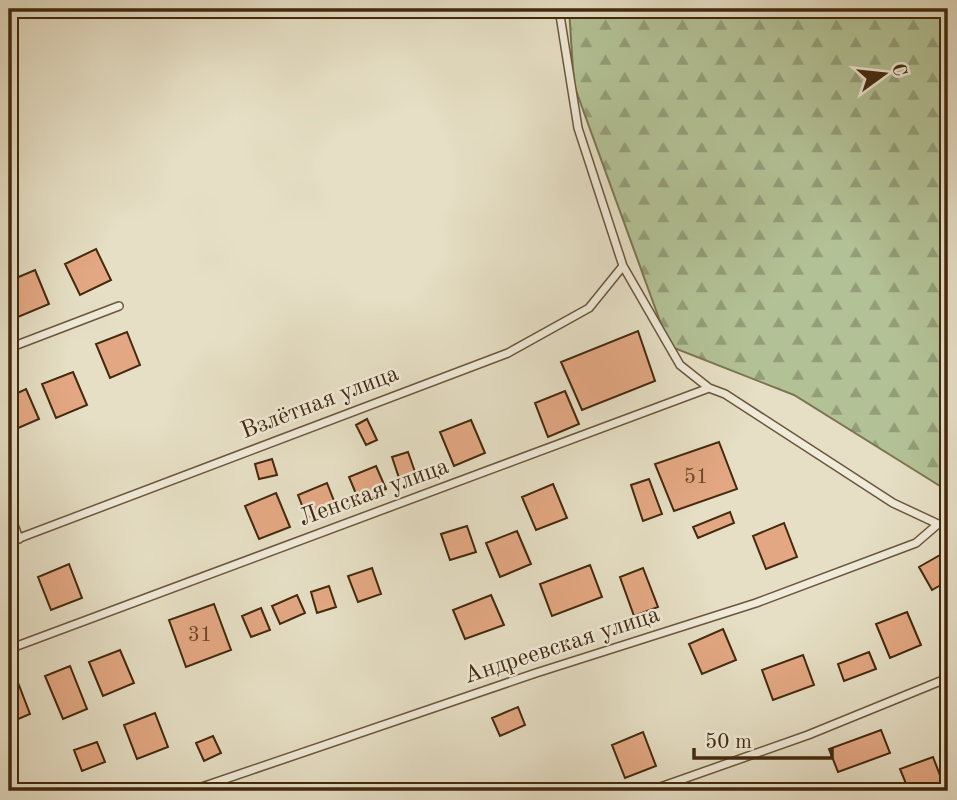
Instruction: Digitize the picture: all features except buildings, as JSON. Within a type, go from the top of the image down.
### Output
[{"type":"lane","points":[[559,9],[578,128],[623,266],[680,365],[709,388],[724,394],[802,442],[893,503],[948,526]]},
{"type":"lane","name":"Взлётная улица","points":[[9,542],[508,353],[589,308],[623,266]]},
{"type":"lane","points":[[9,348],[119,306]]},
{"type":"lane","name":"Ленская улица","points":[[9,649],[709,388]]},
{"type":"lane","points":[[9,511],[19,539]]},
{"type":"lane","name":"Андреевская улица","points":[[190,791],[536,673],[756,603],[916,543],[938,524]]},
{"type":"lane","points":[[649,791],[808,735],[948,678]]},
{"type":"green space","points":[[569,9],[948,9],[948,491],[794,395],[669,346],[574,85]]}]
